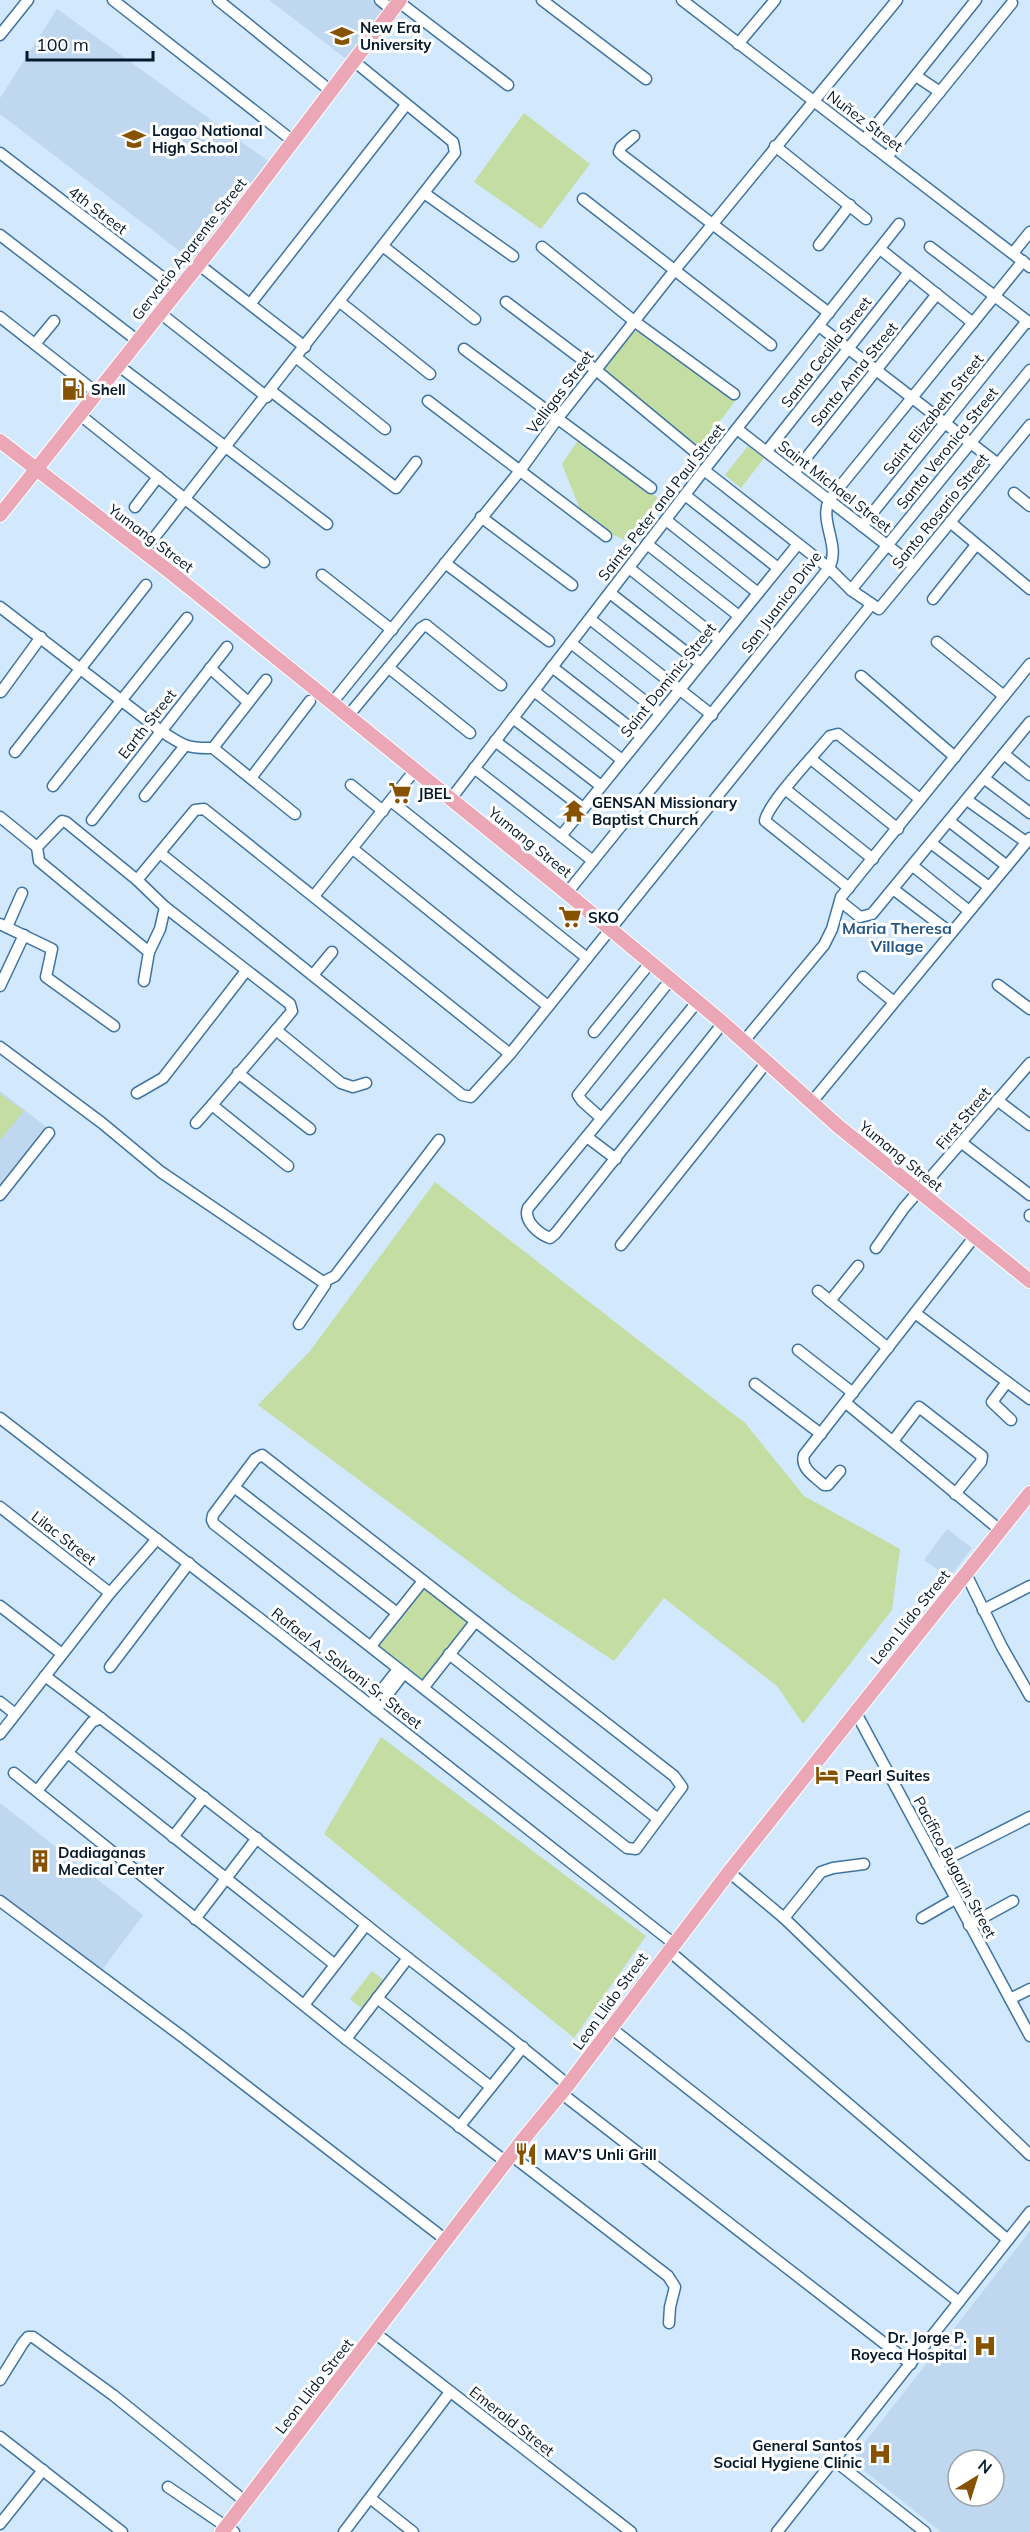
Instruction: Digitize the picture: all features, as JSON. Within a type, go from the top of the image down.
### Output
[{"type":"main road","name":"Gervacio Aparente Street","points":[[0,515],[332,92],[397,4]]},
{"type":"main road","name":"Yumang Street","points":[[0,441],[143,552],[567,893],[698,1001],[811,1103],[1030,1281]]},
{"type":"main road","name":"Leon Llido Street","points":[[228,2530],[246,2502],[446,2240],[565,2089],[671,1946],[1030,1493]]},
{"type":"street","points":[[0,35],[28,0]]},
{"type":"street","points":[[113,0],[293,141]]},
{"type":"street","points":[[218,0],[332,92]]},
{"type":"street","points":[[380,0],[397,4],[508,85]]},
{"type":"street","points":[[542,0],[646,79]]},
{"type":"street","name":"Nuñez Street","points":[[682,0],[1026,264]]},
{"type":"street","points":[[738,44],[775,0]]},
{"type":"street","name":"Velligas Street","points":[[332,703],[519,472],[558,418],[674,271],[897,0]]},
{"type":"street","points":[[864,140],[976,0]]},
{"type":"street","points":[[887,157],[1012,3]]},
{"type":"street","points":[[143,552],[384,247],[455,153],[455,146],[355,62]]},
{"type":"street","points":[[916,76],[940,92]]},
{"type":"street","points":[[251,303],[405,105]]},
{"type":"street","points":[[634,136],[621,147],[619,152],[711,225],[829,313]]},
{"type":"street","points":[[775,146],[866,219]]},
{"type":"street","name":"4th Street","points":[[0,153],[178,290]]},
{"type":"street","points":[[424,193],[513,256]]},
{"type":"street","points":[[583,199],[771,345]]},
{"type":"street","points":[[819,245],[850,205]]},
{"type":"street","name":"Saints Peter and Paul Street","points":[[450,800],[704,470],[899,224]]},
{"type":"street","points":[[1012,253],[1030,232]]},
{"type":"street","points":[[0,235],[138,341]]},
{"type":"street","points":[[384,247],[475,319]]},
{"type":"street","points":[[542,247],[634,321],[734,393]]},
{"type":"street","points":[[930,247],[1029,322]]},
{"type":"street","points":[[880,249],[973,323]]},
{"type":"street","points":[[198,264],[305,347]]},
{"type":"street","points":[[829,500],[995,296],[1026,264]]},
{"type":"street","name":"Santa Cecilla Street","points":[[767,452],[909,272]]},
{"type":"street","name":"Santa Anna Street","points":[[794,473],[937,294]]},
{"type":"street","points":[[340,302],[430,374]]},
{"type":"street","points":[[506,302],[596,370],[694,451]]},
{"type":"street","points":[[160,313],[396,488],[416,462]]},
{"type":"street","points":[[0,317],[97,393]]},
{"type":"street","points":[[35,344],[54,321]]},
{"type":"street","name":"Saint Elizabeth Street","points":[[862,526],[1029,322]]},
{"type":"street","points":[[819,326],[998,464]]},
{"type":"street","points":[[464,349],[651,488]]},
{"type":"street","points":[[297,358],[385,429]]},
{"type":"street","points":[[119,366],[327,524]]},
{"type":"street","name":"Santa Veronica Street","points":[[850,590],[1030,370]]},
{"type":"street","points":[[428,401],[606,536]]},
{"type":"street","points":[[80,415],[264,562]]},
{"type":"street","name":"Santo Rosario Street","points":[[871,605],[880,608],[1030,425]]},
{"type":"street","name":"Saint Michael Street","points":[[737,429],[914,566]]},
{"type":"street","points":[[160,853],[465,1097],[471,1097],[479,1091],[510,1054],[871,605],[850,590],[829,568],[704,470]]},
{"type":"street","points":[[135,507],[158,477]]},
{"type":"street","points":[[1014,493],[1030,506]]},
{"type":"street","points":[[685,495],[777,568]]},
{"type":"street","name":"San Juanico Drive","points":[[567,893],[829,568],[834,550],[825,512],[829,500]]},
{"type":"street","points":[[481,517],[572,585]]},
{"type":"street","points":[[666,520],[758,593]]},
{"type":"street","points":[[950,522],[1030,589]]},
{"type":"street","points":[[647,544],[739,616]]},
{"type":"street","name":"Saint Dominic Street","points":[[561,836],[798,544]]},
{"type":"street","points":[[933,599],[976,545]]},
{"type":"street","points":[[445,563],[549,641]]},
{"type":"street","points":[[629,567],[720,640]]},
{"type":"street","points":[[322,575],[392,630]]},
{"type":"street","points":[[15,752],[146,585]]},
{"type":"street","points":[[610,593],[700,663]]},
{"type":"street","points":[[0,607],[161,731],[184,747],[213,748],[295,814]]},
{"type":"street","points":[[53,786],[187,618]]},
{"type":"street","points":[[590,619],[712,715]]},
{"type":"street","points":[[348,716],[420,628],[426,625],[501,685]]},
{"type":"street","points":[[1,692],[41,637]]},
{"type":"street","points":[[937,642],[1004,696]]},
{"type":"street","points":[[571,643],[660,713]]},
{"type":"street","name":"Earth Street","points":[[92,820],[227,647]]},
{"type":"street","points":[[552,667],[641,736]]},
{"type":"street","points":[[744,1041],[824,945],[832,929],[840,901],[849,888],[1029,667]]},
{"type":"street","points":[[210,668],[248,702]]},
{"type":"street","points":[[389,668],[470,733]]},
{"type":"street","points":[[861,676],[955,757]]},
{"type":"street","points":[[213,748],[266,680]]},
{"type":"street","points":[[534,691],[622,760]]},
{"type":"street","points":[[251,778],[310,701]]},
{"type":"street","points":[[513,718],[601,786]]},
{"type":"street","points":[[840,901],[864,918],[872,914],[1004,754],[1028,729]]},
{"type":"street","points":[[849,888],[765,821],[767,813],[786,789],[830,736],[838,734],[920,800]]},
{"type":"street","points":[[495,741],[583,808]]},
{"type":"street","points":[[145,796],[184,747]]},
{"type":"street","points":[[1004,754],[1030,774]]},
{"type":"street","points":[[811,759],[898,829]]},
{"type":"street","points":[[474,768],[593,861]]},
{"type":"street","points":[[314,896],[415,770]]},
{"type":"street","points":[[985,779],[1030,813]]},
{"type":"street","points":[[351,785],[383,811]]},
{"type":"street","points":[[786,789],[873,859]]},
{"type":"street","points":[[811,1103],[1028,840],[967,800]]},
{"type":"street","points":[[392,801],[587,958]]},
{"type":"street","points":[[137,880],[195,810],[204,809],[510,1054]]},
{"type":"street","points":[[0,817],[37,847],[40,864],[149,952]]},
{"type":"street","points":[[37,847],[64,821],[137,880],[165,907],[286,1000],[291,1007],[288,1016],[196,1123]]},
{"type":"street","points":[[950,821],[1007,866]]},
{"type":"street","points":[[932,843],[989,887]]},
{"type":"street","points":[[353,849],[548,1006]]},
{"type":"street","points":[[913,866],[969,911]]},
{"type":"street","points":[[893,889],[951,933]]},
{"type":"street","points":[[22,893],[4,926],[52,949],[45,974],[50,981],[114,1026]]},
{"type":"street","points":[[144,981],[149,952],[160,929],[165,907]]},
{"type":"street","points":[[0,986],[24,935]]},
{"type":"street","points":[[313,975],[332,952]]},
{"type":"street","points":[[594,1032],[650,963]]},
{"type":"street","points":[[137,1093],[163,1078],[246,971]]},
{"type":"street","points":[[863,977],[894,1002]]},
{"type":"street","points":[[601,1118],[578,1095],[671,979]]},
{"type":"street","points":[[998,985],[1030,1009]]},
{"type":"street","points":[[698,1001],[528,1208],[526,1212],[528,1221],[544,1235],[552,1237],[723,1023]]},
{"type":"street","points":[[276,1030],[341,1083],[353,1088],[366,1083]]},
{"type":"street","points":[[0,1047],[102,1123],[161,1172],[323,1282],[325,1286],[299,1324]]},
{"type":"street","points":[[621,1245],[767,1062]]},
{"type":"street","name":"First Street","points":[[876,1248],[904,1208],[1029,1066]]},
{"type":"street","points":[[238,1073],[310,1129]]},
{"type":"street","points":[[997,1100],[1030,1125]]},
{"type":"street","points":[[212,1105],[288,1166]]},
{"type":"street","points":[[0,1195],[49,1133]]},
{"type":"street","points":[[587,1137],[615,1159]]},
{"type":"street","points":[[323,1282],[335,1276],[439,1140]]},
{"type":"street","points":[[962,1143],[1030,1195]]},
{"type":"street","points":[[840,1471],[828,1485],[824,1485],[804,1466],[802,1461],[804,1455],[975,1236]]},
{"type":"street","points":[[830,1301],[858,1266]]},
{"type":"street","points":[[818,1291],[888,1348]]},
{"type":"street","points":[[915,1313],[1030,1399]]},
{"type":"street","points":[[798,1350],[853,1393]]},
{"type":"street","points":[[1007,1382],[992,1402],[1011,1420]]},
{"type":"street","points":[[754,1384],[821,1434]]},
{"type":"street","points":[[846,1403],[1000,1530]]},
{"type":"street","points":[[893,1441],[919,1407],[982,1456],[981,1462],[955,1494]]},
{"type":"street","name":"Rafael A. Salvani Sr. Street","points":[[0,1418],[373,1707],[671,1946],[1008,2240]]},
{"type":"street","points":[[262,1455],[423,1581],[679,1782],[682,1787],[636,1848],[627,1848],[214,1524],[213,1515],[255,1459],[262,1455]]},
{"type":"street","points":[[234,1487],[397,1613]]},
{"type":"street","name":"Lilac Street","points":[[0,1507],[110,1593]]},
{"type":"street","points":[[0,1734],[110,1593],[157,1539]]},
{"type":"street","points":[[110,1667],[189,1563]]},
{"type":"street","points":[[966,1574],[1030,1696]]},
{"type":"street","points":[[371,1646],[423,1581]]},
{"type":"street","points":[[984,1610],[1030,1586]]},
{"type":"street","points":[[0,1606],[63,1654]]},
{"type":"street","points":[[424,1687],[475,1622]]},
{"type":"street","points":[[449,1654],[658,1819]]},
{"type":"street","points":[[373,1707],[401,1671]]},
{"type":"street","points":[[45,1676],[257,1838],[523,2047],[565,2089],[911,2364]]},
{"type":"street","points":[[0,1702],[15,1713]]},
{"type":"street","name":"Pacifico Bugarin Street","points":[[855,1711],[1030,2036]]},
{"type":"street","points":[[37,1791],[92,1722],[101,1718]]},
{"type":"street","points":[[68,1753],[334,1964]]},
{"type":"street","points":[[14,1773],[459,2127],[509,2159],[668,2276],[675,2287],[669,2323]]},
{"type":"street","points":[[173,1837],[204,1797]]},
{"type":"street","points":[[937,1864],[1030,1817]]},
{"type":"street","points":[[195,1919],[257,1838]]},
{"type":"street","points":[[784,1918],[821,1872],[864,1864]]},
{"type":"street","points":[[729,1872],[784,1918],[1030,2155]]},
{"type":"street","points":[[922,1918],[955,1899]]},
{"type":"street","points":[[0,1901],[184,2038],[446,2240]]},
{"type":"street","points":[[969,1925],[1013,1901]]},
{"type":"street","points":[[304,2005],[366,1925]]},
{"type":"street","points":[[346,2039],[408,1958]]},
{"type":"street","points":[[1010,1999],[1030,1989]]},
{"type":"street","points":[[377,1998],[490,2087]]},
{"type":"street","points":[[611,2028],[959,2302]]},
{"type":"street","points":[[459,2127],[523,2047]]},
{"type":"street","points":[[777,2532],[1030,2212]]},
{"type":"street","name":"Emerald Street","points":[[375,2333],[630,2532]]},
{"type":"street","points":[[0,2380],[23,2343],[28,2337],[33,2337],[113,2395],[246,2502]]},
{"type":"street","points":[[344,2532],[450,2392]]},
{"type":"street","points":[[0,2437],[43,2470],[110,2528],[122,2532]]},
{"type":"street","points":[[835,2461],[924,2532]]},
{"type":"street","points":[[0,2524],[43,2470]]},
{"type":"street","points":[[168,2487],[228,2530]]},
{"type":"street","points":[[370,2498],[413,2532]]},
{"type":"shaded area","name":"New Era University","points":[[269,0],[371,0],[386,12],[349,61]]},
{"type":"shaded area","name":"Lagao National High School","points":[[57,9],[271,163],[194,262],[0,114],[0,98]]},
{"type":"shaded area","points":[[0,1091],[49,1129],[0,1190]]},
{"type":"shaded area","points":[[947,1529],[972,1548],[949,1578],[924,1560]]},
{"type":"shaded area","points":[[0,1803],[143,1915],[102,1970],[0,1894]]},
{"type":"shaded area","name":"Dr. Jorge P. Royeca Hospital","points":[[1030,2231],[1030,2532],[941,2532],[851,2460]]},
{"type":"green space","points":[[524,113],[590,164],[541,229],[474,182]]},
{"type":"green space","points":[[636,321],[737,399],[696,452],[598,370]]},
{"type":"green space","points":[[581,436],[660,500],[627,541],[585,522],[562,464]]},
{"type":"green space","points":[[748,446],[764,458],[741,488],[725,475]]},
{"type":"green space","points":[[0,1094],[24,1111],[0,1140]]},
{"type":"green space","points":[[435,1182],[745,1423],[804,1496],[900,1549],[892,1610],[803,1724],[777,1686],[664,1598],[614,1661],[514,1595],[258,1405],[310,1351]]},
{"type":"green space","points":[[424,1588],[471,1625],[425,1683],[378,1647]]},
{"type":"green space","points":[[381,1737],[646,1936],[574,2038],[324,1834]]},
{"type":"green space","points":[[372,1971],[386,1982],[364,2010],[350,1999]]},
{"type":"place","name":"New Era University","points":[[342,36]]},
{"type":"place","name":"Lagao National High School","points":[[134,139]]},
{"type":"place","name":"Shell","points":[[73,389]]},
{"type":"place","name":"JBEL","points":[[400,793]]},
{"type":"place","name":"GENSAN Missionary Baptist Church","points":[[574,811]]},
{"type":"place","name":"SKO","points":[[570,917]]},
{"type":"place","name":"Pearl Suites","points":[[827,1775]]},
{"type":"place","name":"Dadiaganas Medical Center","points":[[40,1861]]},
{"type":"place","name":"MAV’S Unli Grill","points":[[526,2154]]},
{"type":"place","name":"Dr. Jorge P. Royeca Hospital","points":[[985,2346]]},
{"type":"place","name":"General Santos Social Hygiene Clinic","points":[[880,2454]]},
{"type":"district","name":"Maria Theresa Village","points":[[897,937]]}]
